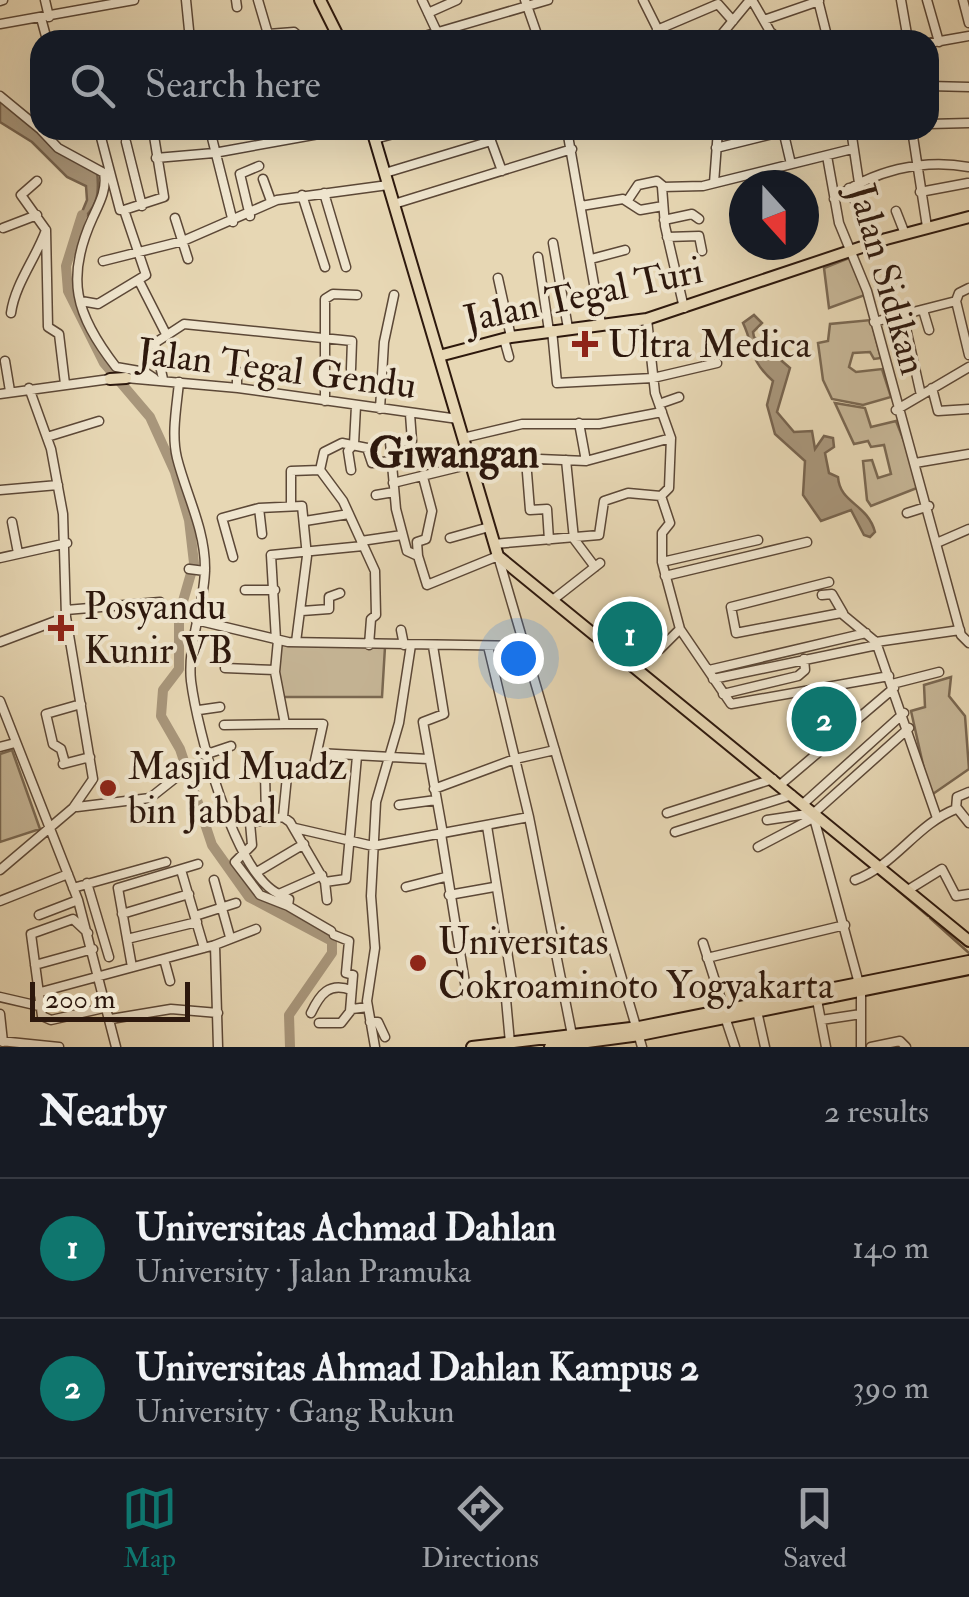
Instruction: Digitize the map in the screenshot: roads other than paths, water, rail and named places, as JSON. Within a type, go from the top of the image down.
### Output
[{"type":"main road","points":[[320,0],[335,30]]},
{"type":"main road","points":[[374,140],[498,556],[554,598],[969,942]]},
{"type":"main road","name":"Jalan Tegal Turi","points":[[439,356],[551,330],[647,319],[874,243],[969,217]]},
{"type":"main road","points":[[432,332],[446,348],[458,351],[447,366],[446,380]]},
{"type":"main road","name":"Jalan Tegal Gendu","points":[[110,379],[126,378]]},
{"type":"main road","points":[[472,1047],[640,1036],[725,1013],[969,965]]},
{"type":"main road","points":[[725,1013],[758,1011],[860,988]]},
{"type":"main road","points":[[550,1047],[577,1042]]},
{"type":"street","points":[[45,0],[46,30]]},
{"type":"street","points":[[0,24],[134,0]]},
{"type":"street","points":[[186,0],[189,30]]},
{"type":"street","points":[[258,0],[265,30]]},
{"type":"street","points":[[428,13],[457,0]]},
{"type":"street","points":[[445,30],[526,3],[548,0]]},
{"type":"street","points":[[643,0],[657,30],[718,4],[733,22]]},
{"type":"street","points":[[726,30],[751,0],[770,30]]},
{"type":"street","points":[[900,0],[906,30]]},
{"type":"street","points":[[927,0],[932,30]]},
{"type":"street","points":[[963,0],[969,23]]},
{"type":"street","points":[[424,1],[436,30]]},
{"type":"street","points":[[764,20],[818,1],[826,30]]},
{"type":"street","points":[[526,3],[535,30]]},
{"type":"street","points":[[939,41],[969,36]]},
{"type":"street","points":[[939,86],[969,87]]},
{"type":"street","points":[[0,96],[30,120]]},
{"type":"street","points":[[939,124],[969,123]]},
{"type":"street","points":[[51,140],[58,148],[101,168],[106,184],[74,272],[96,339],[116,367],[159,379]]},
{"type":"street","points":[[102,140],[120,210],[164,197],[154,140]]},
{"type":"street","points":[[212,140],[233,222]]},
{"type":"street","points":[[156,158],[214,153],[286,140]]},
{"type":"street","points":[[570,140],[600,324]]},
{"type":"street","points":[[714,182],[717,140]]},
{"type":"street","points":[[716,148],[748,140]]},
{"type":"street","points":[[787,140],[791,164]]},
{"type":"street","points":[[851,140],[859,183]]},
{"type":"street","points":[[913,140],[927,227]]},
{"type":"street","points":[[102,261],[183,241],[271,202],[386,179],[491,141],[502,171]]},
{"type":"street","points":[[126,142],[142,206]]},
{"type":"street","points":[[394,204],[572,149]]},
{"type":"street","points":[[628,200],[638,185],[657,182],[663,186],[701,186],[852,149]]},
{"type":"street","name":"Jalan Sidikan","points":[[827,156],[839,223],[852,251],[896,410],[929,506],[960,630],[969,643]]},
{"type":"street","points":[[834,198],[859,183],[916,165],[968,166],[968,187],[920,192]]},
{"type":"street","points":[[250,214],[240,174],[259,166]]},
{"type":"street","points":[[263,179],[271,202]]},
{"type":"street","points":[[37,181],[21,195],[37,215],[46,236],[48,329],[59,334],[64,382]]},
{"type":"street","points":[[663,186],[664,220],[684,308]]},
{"type":"street","points":[[849,188],[874,243]]},
{"type":"street","points":[[324,193],[346,267]]},
{"type":"street","points":[[302,195],[325,267]]},
{"type":"street","points":[[582,206],[628,200],[640,210],[663,206]]},
{"type":"street","points":[[81,301],[98,304],[146,274],[124,210]]},
{"type":"street","points":[[896,211],[905,234]]},
{"type":"street","points":[[664,220],[689,214],[698,219]]},
{"type":"street","points":[[3,228],[37,215]]},
{"type":"street","points":[[175,218],[188,259]]},
{"type":"street","points":[[11,313],[17,289],[30,272],[46,236],[60,230]]},
{"type":"street","points":[[668,237],[699,236],[702,251]]},
{"type":"street","points":[[554,242],[568,328]]},
{"type":"street","points":[[591,259],[625,250]]},
{"type":"street","points":[[538,258],[557,383],[653,378],[717,363]]},
{"type":"street","points":[[498,278],[509,357]]},
{"type":"street","points":[[139,281],[166,334]]},
{"type":"street","points":[[969,288],[958,292],[956,301],[965,325],[969,355]]},
{"type":"street","points":[[380,410],[385,336],[394,295]]},
{"type":"street","points":[[34,298],[49,296]]},
{"type":"street","points":[[325,401],[326,297],[357,296]]},
{"type":"street","points":[[874,322],[956,301]]},
{"type":"street","points":[[922,310],[929,330]]},
{"type":"street","points":[[903,315],[921,395]]},
{"type":"street","points":[[647,319],[653,378],[670,438],[672,482],[662,496]]},
{"type":"street","points":[[159,379],[154,343],[184,324],[217,324],[352,341],[351,369]]},
{"type":"street","points":[[5,361],[5,393]]},
{"type":"street","points":[[896,410],[969,367]]},
{"type":"street","points":[[237,371],[238,388]]},
{"type":"street","name":"Jalan Tegal Gendu","points":[[126,378],[238,388],[458,419]]},
{"type":"street","name":"Jalan Tegal Gendu","points":[[5,393],[64,382],[110,379]]},
{"type":"street","points":[[179,382],[177,457],[196,513],[204,571],[191,680],[204,754],[216,792],[257,872],[288,899],[288,906]]},
{"type":"street","points":[[0,870],[74,808],[92,787],[66,613],[67,543],[58,485],[47,436],[29,388]]},
{"type":"street","points":[[932,388],[938,412],[969,409]]},
{"type":"street","points":[[463,438],[522,424],[626,421],[679,396]]},
{"type":"street","points":[[352,470],[348,451],[354,444],[356,406]]},
{"type":"street","points":[[410,414],[412,441],[390,441],[391,461],[402,534],[407,550],[418,556]]},
{"type":"street","points":[[47,436],[99,420]]},
{"type":"street","points":[[579,423],[586,461]]},
{"type":"street","points":[[516,458],[586,461],[670,438]]},
{"type":"street","points":[[320,470],[327,448],[342,442],[368,448],[371,462],[391,461]]},
{"type":"street","points":[[915,463],[965,453]]},
{"type":"street","points":[[526,460],[530,510],[548,509],[549,540]]},
{"type":"street","points":[[554,598],[597,566],[574,539],[566,460]]},
{"type":"street","points":[[376,496],[423,477],[471,464]]},
{"type":"street","points":[[291,504],[291,471],[320,470]]},
{"type":"street","points":[[320,470],[348,514],[376,581],[376,615],[370,619],[369,644]]},
{"type":"street","points":[[423,477],[432,510],[426,539],[416,543],[429,585],[498,556],[640,1036]]},
{"type":"street","points":[[0,490],[58,485]]},
{"type":"street","points":[[494,544],[601,534],[601,506],[611,497],[628,492],[662,496]]},
{"type":"street","points":[[662,496],[670,522],[662,533],[662,562],[680,629],[734,705],[843,681],[892,682],[939,672]]},
{"type":"street","points":[[233,558],[222,518],[259,508],[302,505],[308,552],[296,642]]},
{"type":"street","points":[[907,513],[929,506]]},
{"type":"street","points":[[259,508],[262,534]]},
{"type":"street","points":[[306,521],[348,514]]},
{"type":"street","points":[[12,522],[18,554]]},
{"type":"street","points":[[450,538],[490,527]]},
{"type":"street","points":[[939,542],[969,529]]},
{"type":"street","points":[[285,724],[275,670],[272,554],[362,544],[402,534]]},
{"type":"street","points":[[662,562],[758,540]]},
{"type":"street","points":[[666,576],[807,542]]},
{"type":"street","points":[[0,558],[67,543]]},
{"type":"street","points":[[400,560],[407,550]]},
{"type":"street","points":[[189,569],[204,571]]},
{"type":"street","points":[[830,582],[732,606],[736,633],[843,613]]},
{"type":"street","points":[[245,590],[275,590]]},
{"type":"street","points":[[302,611],[330,609],[330,597],[340,594]]},
{"type":"street","points":[[822,595],[832,594],[843,613],[876,644],[904,713],[922,784],[937,818]]},
{"type":"street","points":[[0,642],[66,613],[160,602]]},
{"type":"street","points":[[196,620],[296,642],[524,646]]},
{"type":"street","points":[[660,649],[680,629]]},
{"type":"street","points":[[374,1047],[368,1008],[376,948],[373,846],[376,802],[389,758],[408,645],[401,630]]},
{"type":"street","points":[[711,674],[960,630]]},
{"type":"street","points":[[711,674],[866,633]]},
{"type":"street","points":[[433,646],[444,714],[423,722],[442,834],[445,877],[466,988],[505,988],[512,982],[487,826]]},
{"type":"street","points":[[488,646],[529,816],[562,991],[577,1042]]},
{"type":"street","points":[[723,694],[798,676],[805,670],[804,659]]},
{"type":"street","points":[[225,668],[275,670]]},
{"type":"street","points":[[667,813],[777,782],[892,682]]},
{"type":"street","points":[[0,701],[47,829],[74,888],[116,1047]]},
{"type":"street","points":[[81,704],[47,713],[53,744],[61,749],[64,764],[90,757]]},
{"type":"street","points":[[199,710],[220,707]]},
{"type":"street","points":[[767,820],[812,814],[904,713]]},
{"type":"street","points":[[224,725],[322,724],[312,766],[288,766],[265,772],[266,819]]},
{"type":"street","points":[[758,847],[812,814],[909,728]]},
{"type":"street","points":[[0,748],[15,744]]},
{"type":"street","points":[[204,754],[231,746]]},
{"type":"street","points":[[434,789],[515,759],[556,750]]},
{"type":"street","points":[[318,753],[428,759]]},
{"type":"street","points":[[279,894],[323,878],[345,880],[346,841],[358,756]]},
{"type":"street","points":[[283,817],[288,766]]},
{"type":"street","points":[[74,808],[150,798],[174,778]]},
{"type":"street","points":[[968,823],[957,808],[957,797],[969,792]]},
{"type":"street","points":[[675,832],[792,795]]},
{"type":"street","points":[[398,805],[436,800]]},
{"type":"street","points":[[855,880],[880,867],[937,818],[957,808]]},
{"type":"street","points":[[812,814],[860,988],[861,1047]]},
{"type":"street","points":[[294,828],[373,846],[529,816]]},
{"type":"street","points":[[283,817],[250,823],[252,845],[235,862],[260,894],[348,940],[346,973],[353,975],[350,1011],[344,1022],[319,1023]]},
{"type":"street","points":[[283,817],[294,828],[323,878],[327,900]]},
{"type":"street","points":[[257,872],[304,844]]},
{"type":"street","points":[[74,888],[166,862]]},
{"type":"street","points":[[132,968],[118,888],[198,864]]},
{"type":"street","points":[[908,890],[943,869],[957,897],[969,894]]},
{"type":"street","points":[[181,870],[204,948]]},
{"type":"street","points":[[0,901],[68,874]]},
{"type":"street","points":[[406,887],[445,877]]},
{"type":"street","points":[[214,880],[230,937]]},
{"type":"street","points":[[87,883],[109,956]]},
{"type":"street","points":[[449,895],[494,887]]},
{"type":"street","points":[[122,914],[189,894]]},
{"type":"street","points":[[39,915],[78,900]]},
{"type":"street","points":[[127,940],[236,903]]},
{"type":"street","points":[[88,932],[73,918],[36,928],[30,936],[40,1006],[48,1020],[108,1008]]},
{"type":"street","points":[[707,958],[845,925]]},
{"type":"street","points":[[38,993],[100,975],[145,968],[256,929]]},
{"type":"street","points":[[703,944],[735,1047]]},
{"type":"street","points":[[215,945],[218,1047]]},
{"type":"street","points":[[35,965],[93,949]]},
{"type":"street","points":[[164,959],[170,980]]},
{"type":"street","points":[[311,1014],[327,990],[338,986],[352,990]]},
{"type":"street","points":[[505,988],[510,1045]]},
{"type":"street","points":[[542,994],[562,991]]},
{"type":"street","points":[[0,996],[40,1006]]},
{"type":"street","points":[[817,1000],[826,1047]]},
{"type":"street","points":[[350,1011],[368,1008]]},
{"type":"street","points":[[111,1019],[171,1009],[218,1012]]},
{"type":"street","points":[[758,1011],[766,1047]]},
{"type":"street","points":[[0,1014],[1,1042],[59,1047]]},
{"type":"street","points":[[821,1020],[861,1014]]},
{"type":"street","points":[[370,1022],[378,1022],[385,1038]]},
{"type":"street","points":[[871,1047],[898,1041],[906,1047]]},
{"type":"waterway","points":[[82,215],[66,266],[68,291],[104,363],[150,417],[175,472],[189,520],[194,563],[179,615],[179,669],[163,690],[161,716],[180,749],[212,845],[249,897],[332,941],[332,953],[289,1015],[290,1047]]},
{"type":"waterway","points":[[879,874],[928,916]]},
{"type":"waterway","points":[[930,918],[969,953]]},
{"type":"place","name":"Ultra Medica","points":[[585,344]]},
{"type":"place","name":"Posyandu Kunir VB","points":[[61,628]]},
{"type":"place","name":"Universitas Achmad Dahlan","points":[[630,634]]},
{"type":"place","name":"Universitas Ahmad Dahlan Kampus 2","points":[[824,719]]},
{"type":"place","name":"Masjid Muadz bin Jabbal","points":[[108,788]]},
{"type":"place","name":"Universitas Cokroaminoto Yogyakarta","points":[[418,963]]},
{"type":"district","name":"Giwangan","points":[[454,452]]}]
